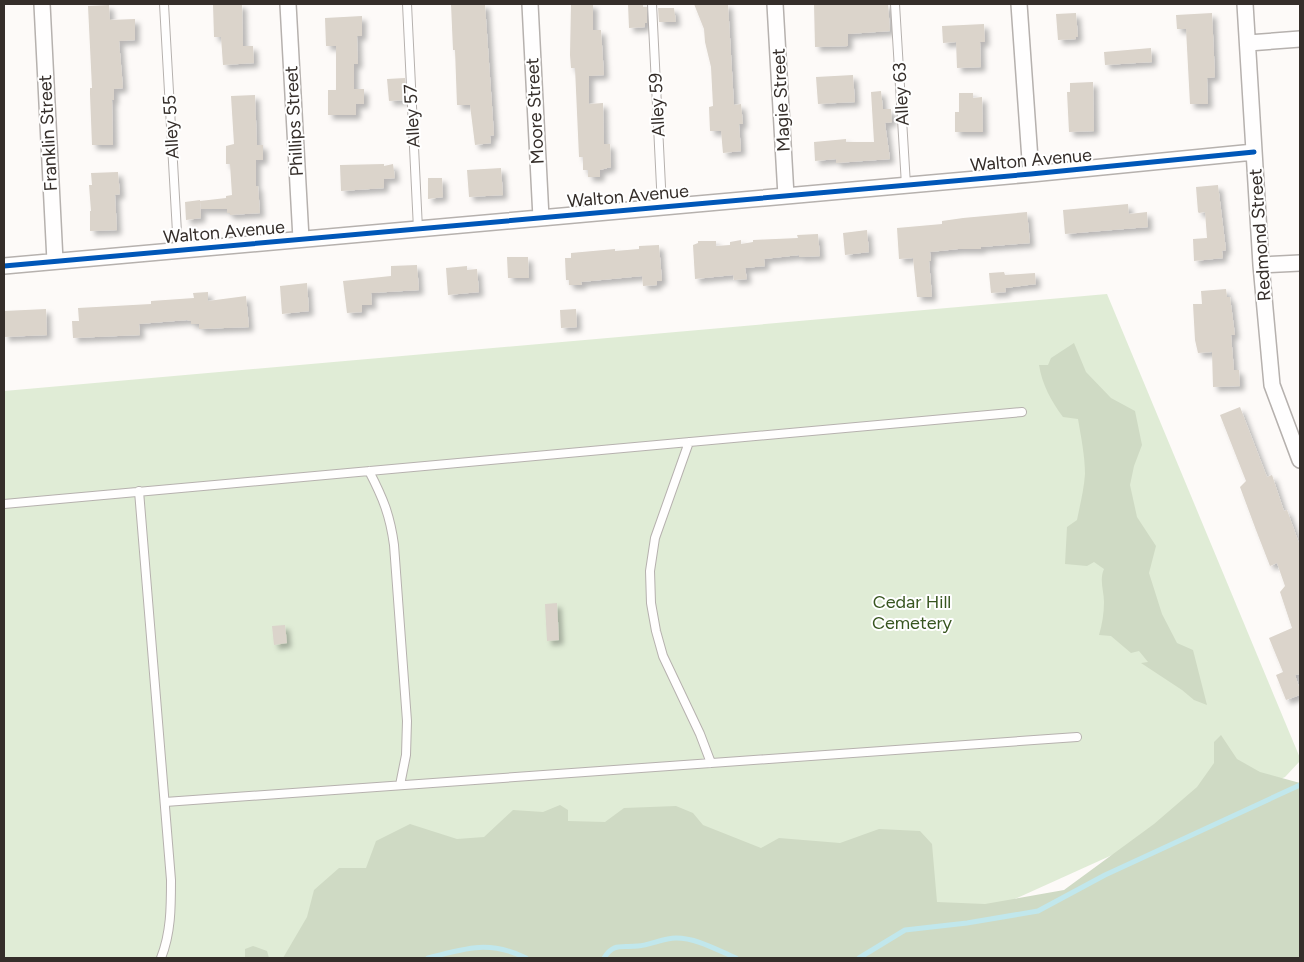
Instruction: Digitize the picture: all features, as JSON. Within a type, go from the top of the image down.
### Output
[{"type":"street","name":"Franklin Street","points":[[42,4],[55,261]]},
{"type":"street","name":"Phillips Street","points":[[288,4],[301,239]]},
{"type":"street","name":"Moore Street","points":[[530,4],[541,218]]},
{"type":"street","name":"Magie Street","points":[[776,4],[786,196]]},
{"type":"street","points":[[1019,4],[1031,174]]},
{"type":"street","name":"Redmond Street","points":[[1245,4],[1261,265],[1272,385],[1300,460]]},
{"type":"street","points":[[1248,43],[1300,39]]},
{"type":"street","name":"Walton Avenue","points":[[4,266],[1031,174],[1254,152]]},
{"type":"street","points":[[1261,265],[1300,263]]},
{"type":"lane","name":"Alley 55","points":[[164,4],[178,250]]},
{"type":"lane","name":"Alley 57","points":[[407,4],[418,229]]},
{"type":"lane","name":"Alley 59","points":[[652,4],[662,207]]},
{"type":"lane","name":"Alley 63","points":[[895,4],[906,185]]},
{"type":"lane","points":[[4,504],[1022,412]]},
{"type":"lane","points":[[689,442],[655,538],[650,571],[651,603],[663,656],[700,734],[711,763]]},
{"type":"lane","points":[[369,471],[384,501],[391,523],[394,545],[407,721],[406,756],[400,785]]},
{"type":"lane","points":[[140,492],[171,880],[172,913],[166,946],[161,958]]},
{"type":"lane","points":[[165,802],[1077,737]]},
{"type":"green space","name":"Cedar Hill Cemetery","points":[[1107,294],[1300,758],[1300,761],[1285,777],[995,908],[396,958],[4,958],[4,391]]},
{"type":"green space","points":[[1074,343],[1086,372],[1111,398],[1135,411],[1142,445],[1134,466],[1130,485],[1137,517],[1156,546],[1149,573],[1162,614],[1177,643],[1193,650],[1207,705],[1194,700],[1141,663],[1148,662],[1139,651],[1131,653],[1111,636],[1099,635],[1104,610],[1102,581],[1104,569],[1094,562],[1087,566],[1065,564],[1067,527],[1077,520],[1083,491],[1085,474],[1084,453],[1078,419],[1063,417],[1042,379],[1039,365],[1048,365],[1051,358]]},
{"type":"green space","points":[[1221,735],[1237,759],[1260,772],[1300,783],[1300,958],[283,958],[307,917],[314,890],[339,868],[366,868],[376,841],[410,824],[457,839],[484,837],[513,810],[543,812],[560,805],[568,810],[568,821],[605,822],[624,808],[676,806],[693,813],[703,825],[761,848],[779,838],[840,843],[879,829],[920,831],[932,844],[937,902],[985,904],[1064,890],[1154,824],[1197,787],[1214,763],[1214,742]]},
{"type":"green space","points":[[253,946],[267,951],[269,958],[245,958],[245,949]]},
{"type":"building","points":[[213,4],[242,4],[243,46],[253,46],[254,63],[223,65],[221,37],[214,37]]},
{"type":"building","points":[[451,4],[485,4],[494,135],[490,136],[491,143],[475,145],[470,105],[457,105]]},
{"type":"building","points":[[571,4],[593,4],[593,30],[601,30],[604,75],[589,76],[589,104],[603,103],[604,144],[610,144],[611,167],[600,170],[600,177],[588,177],[588,170],[583,170],[583,157],[579,157],[575,68],[571,68],[570,55]]},
{"type":"building","points":[[628,4],[643,4],[643,7],[647,7],[647,23],[645,23],[645,27],[629,28]]},
{"type":"building","points":[[694,4],[728,4],[734,105],[741,104],[743,124],[739,124],[741,151],[723,153],[721,131],[710,131],[709,107],[713,106],[711,67],[704,29]]},
{"type":"building","points":[[814,4],[888,4],[890,31],[848,34],[848,46],[815,47]]},
{"type":"building","points":[[109,5],[110,20],[135,19],[135,40],[119,41],[123,88],[114,89],[114,100],[112,100],[113,145],[92,145],[90,88],[92,88],[88,6]]},
{"type":"building","points":[[658,8],[674,8],[676,22],[659,22]]},
{"type":"building","points":[[1076,13],[1078,37],[1075,37],[1076,39],[1058,40],[1056,14]]},
{"type":"building","points":[[1212,13],[1215,77],[1207,78],[1208,104],[1190,104],[1186,29],[1177,29],[1176,15]]},
{"type":"building","points":[[362,16],[362,36],[357,36],[358,64],[354,64],[354,89],[364,89],[364,104],[356,104],[356,115],[328,115],[328,90],[336,90],[336,46],[326,46],[325,18]]},
{"type":"building","points":[[984,24],[985,42],[980,42],[981,67],[957,68],[956,42],[943,43],[942,26]]},
{"type":"building","points":[[1151,48],[1152,62],[1105,65],[1104,52]]},
{"type":"building","points":[[853,75],[855,102],[818,104],[816,77]]},
{"type":"building","points":[[405,78],[406,100],[389,101],[387,79]]},
{"type":"building","points":[[1093,82],[1094,131],[1069,132],[1067,92],[1070,92],[1070,83]]},
{"type":"building","points":[[881,91],[883,109],[891,109],[892,122],[885,123],[890,159],[836,163],[836,159],[815,161],[814,142],[846,139],[846,142],[874,142],[871,92]]},
{"type":"building","points":[[959,93],[973,93],[973,98],[982,97],[983,132],[955,132],[955,112],[959,112]]},
{"type":"building","points":[[255,95],[257,145],[263,145],[263,160],[256,160],[256,186],[258,186],[260,213],[230,215],[230,213],[227,213],[227,209],[201,209],[200,201],[226,198],[226,196],[232,195],[230,164],[226,164],[226,146],[234,144],[231,96]]},
{"type":"building","points":[[384,164],[384,166],[393,164],[395,178],[384,179],[384,188],[341,191],[340,165]]},
{"type":"building","points":[[501,168],[503,195],[469,197],[467,170]]},
{"type":"building","points":[[118,172],[120,194],[115,195],[117,230],[90,231],[89,185],[92,185],[91,173]]},
{"type":"building","points":[[428,178],[442,178],[443,197],[428,199]]},
{"type":"building","points":[[1218,185],[1226,250],[1222,251],[1223,258],[1194,261],[1193,239],[1207,238],[1205,212],[1198,212],[1196,187]]},
{"type":"building","points":[[200,200],[201,218],[186,220],[185,202]]},
{"type":"building","points":[[1128,204],[1129,214],[1147,212],[1148,227],[1065,234],[1063,210]]},
{"type":"building","points":[[1027,212],[1030,243],[981,247],[981,249],[930,252],[932,296],[917,297],[913,258],[899,259],[897,228],[942,224],[942,221],[963,218]]},
{"type":"building","points":[[867,230],[869,252],[845,255],[843,233]]},
{"type":"building","points":[[818,234],[820,256],[799,257],[799,255],[764,259],[765,266],[745,268],[747,279],[734,280],[733,275],[695,279],[693,245],[698,243],[698,241],[716,241],[716,246],[730,245],[730,242],[741,240],[741,244],[753,242],[753,240],[798,238],[797,235]]},
{"type":"building","points":[[659,245],[662,281],[657,281],[657,285],[643,286],[642,276],[581,282],[582,285],[569,285],[569,280],[566,280],[565,258],[571,258],[571,253],[639,249],[639,246]]},
{"type":"building","points":[[507,257],[528,257],[529,278],[508,278]]},
{"type":"building","points":[[417,265],[419,290],[371,293],[372,305],[362,305],[362,312],[347,313],[343,281],[391,276],[391,266]]},
{"type":"building","points":[[467,266],[467,270],[477,269],[479,292],[448,295],[446,268]]},
{"type":"building","points":[[1004,272],[1005,275],[1035,273],[1036,284],[1005,288],[1006,292],[991,293],[989,273]]},
{"type":"building","points":[[307,283],[309,311],[282,314],[280,286]]},
{"type":"building","points":[[1226,289],[1227,297],[1230,297],[1235,335],[1231,335],[1234,370],[1239,370],[1240,386],[1213,387],[1212,352],[1198,353],[1195,340],[1193,304],[1202,304],[1201,291]]},
{"type":"building","points":[[208,292],[208,301],[246,296],[249,327],[199,329],[199,324],[191,324],[191,321],[187,320],[139,324],[140,335],[73,338],[72,321],[79,321],[78,308],[151,304],[151,301],[194,298],[193,293]]},
{"type":"building","points":[[46,309],[47,335],[4,337],[4,311]]},
{"type":"building","points":[[576,309],[577,327],[561,328],[560,310]]},
{"type":"building","points":[[1240,407],[1267,477],[1272,475],[1284,511],[1287,510],[1300,546],[1300,674],[1295,675],[1300,695],[1286,700],[1276,675],[1283,672],[1269,638],[1292,628],[1280,592],[1285,586],[1277,563],[1270,566],[1256,530],[1240,487],[1246,481],[1220,415]]},
{"type":"building","points":[[557,603],[559,640],[547,641],[545,604]]},
{"type":"building","points":[[285,625],[287,643],[274,645],[272,626]]},
{"type":"waterway","points":[[859,958],[905,930],[967,923],[1038,911],[1105,875],[1300,785]]},
{"type":"waterway","points":[[604,958],[615,948],[643,945],[676,938],[699,942],[736,958]]},
{"type":"waterway","points":[[428,958],[454,951],[489,947],[513,952],[526,958]]},
{"type":"cycle path","points":[[4,266],[1031,174],[1254,152]]}]
